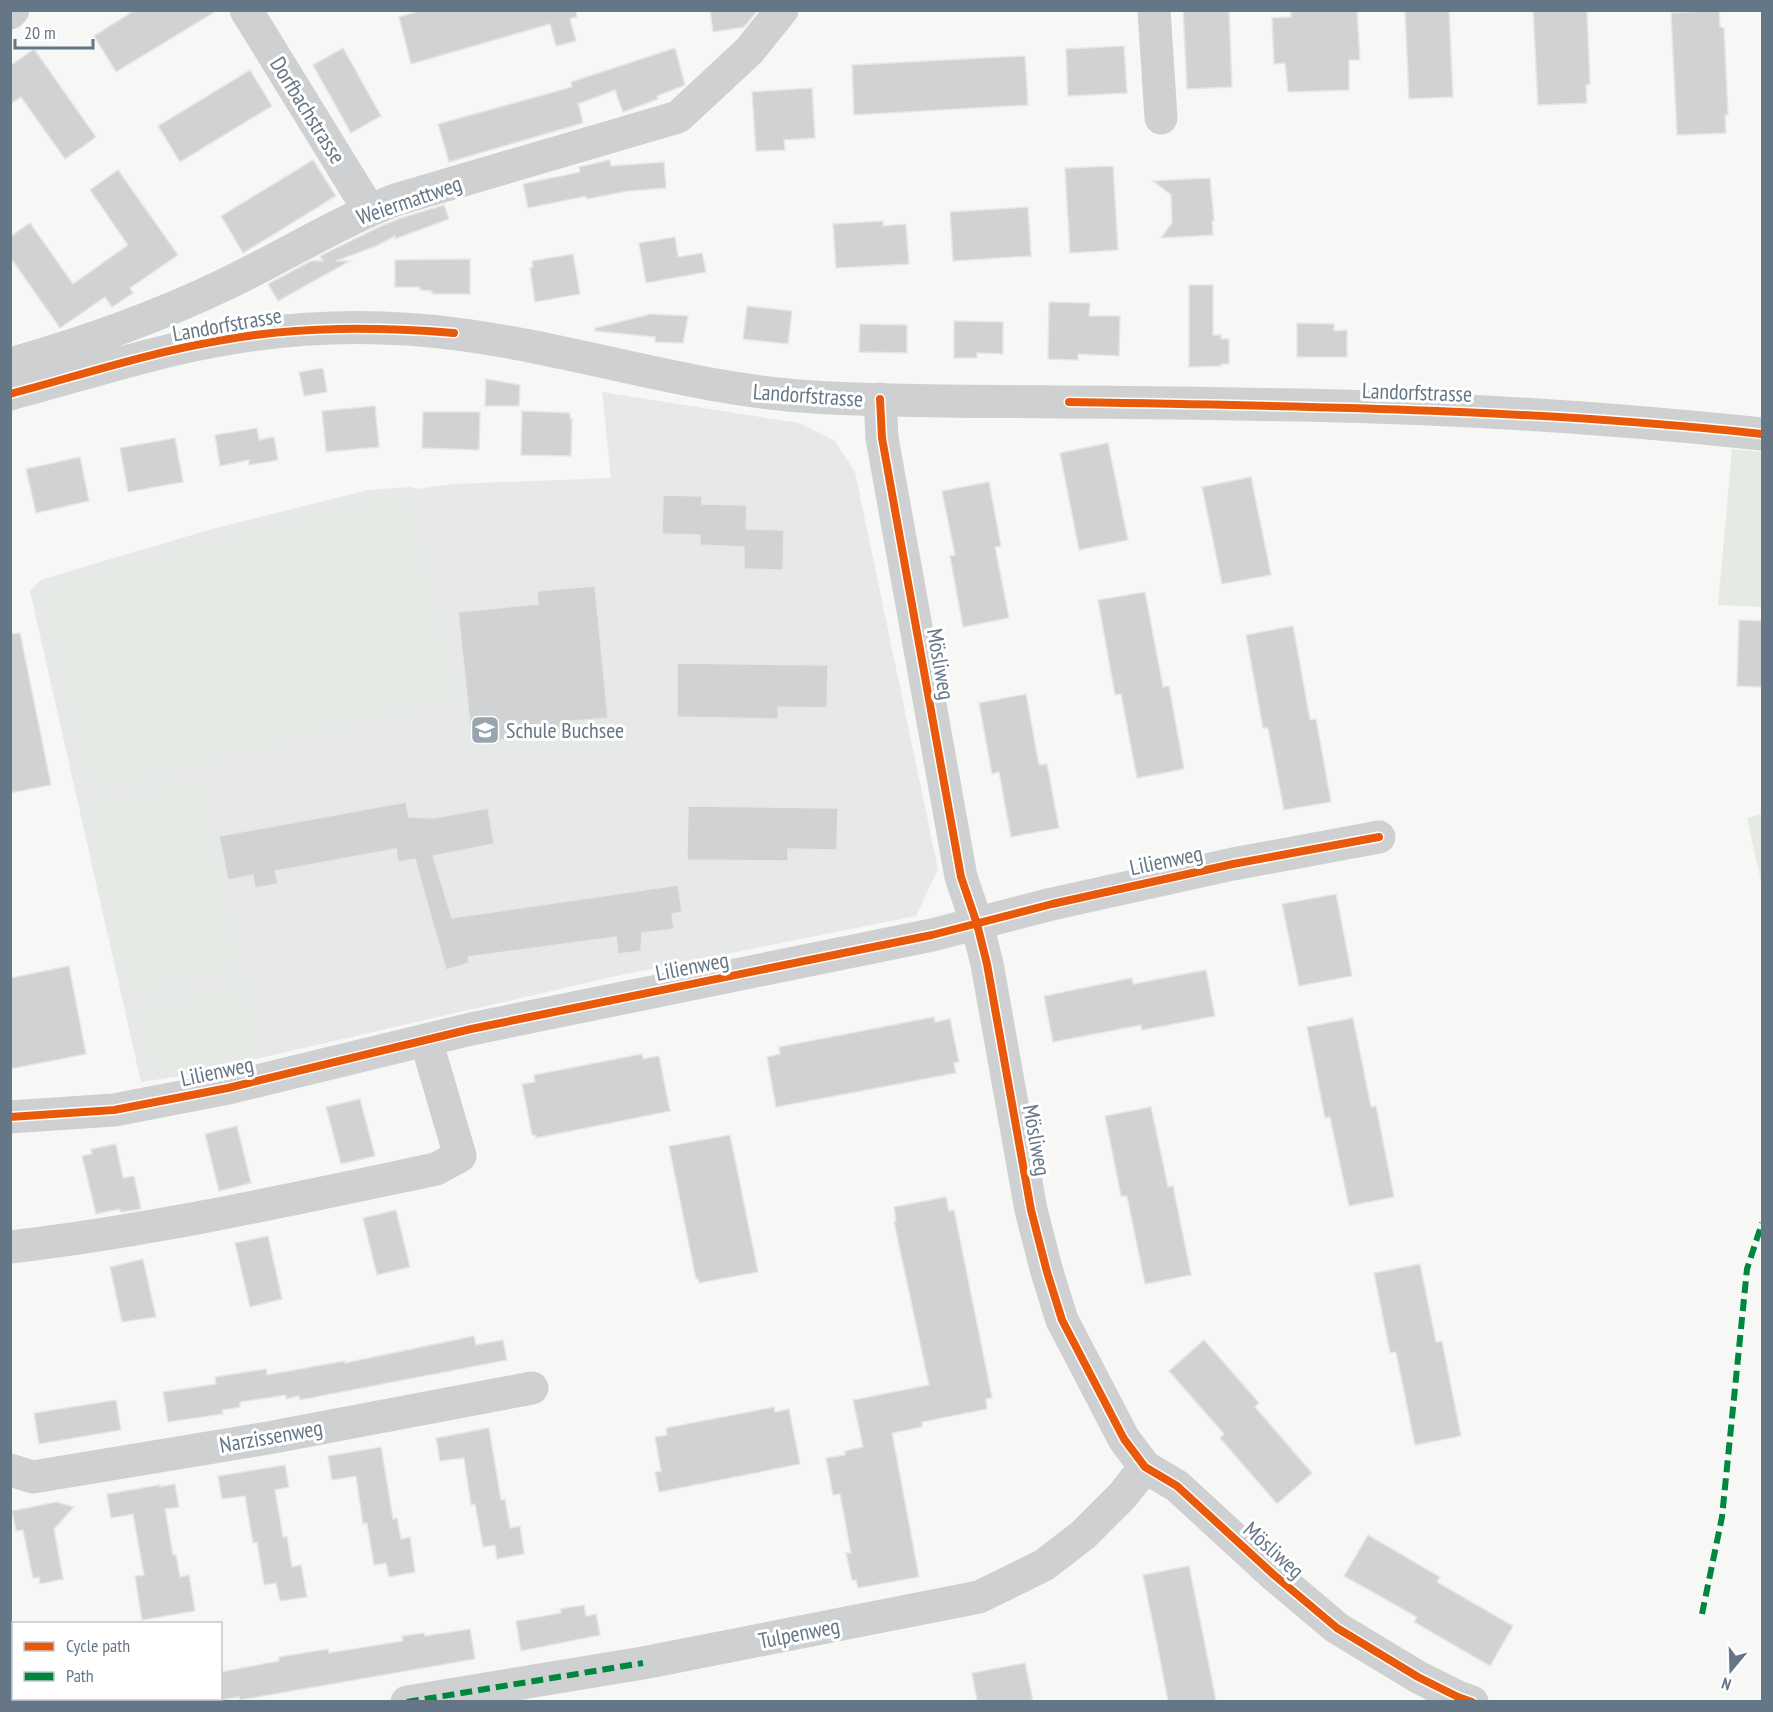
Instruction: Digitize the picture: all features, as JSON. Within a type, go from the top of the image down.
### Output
[{"type":"street","name":"Dorfbachstrasse","points":[[246,10],[369,210]]},
{"type":"street","name":"Weiermattweg","points":[[10,364],[137,322],[227,284],[369,210],[394,200],[678,117],[749,51],[782,10]]},
{"type":"street","points":[[1154,10],[1161,118]]},
{"type":"street","name":"Landorfstrasse","points":[[10,394],[168,351],[222,340],[270,333],[351,328],[406,329],[454,333],[523,344],[690,381],[752,392],[880,399],[1304,405],[1446,410],[1673,424],[1762,434]]},
{"type":"street","name":"Mösliweg","points":[[880,399],[882,438],[961,877],[987,963],[1031,1210],[1062,1320],[1124,1439],[1145,1467],[1178,1486],[1274,1575],[1337,1628],[1418,1677],[1458,1697],[1472,1701]]},
{"type":"street","name":"Lilienweg","points":[[10,1117],[114,1110],[228,1088],[426,1040],[921,937],[1012,913],[1233,864],[1379,837]]},
{"type":"street","points":[[10,1247],[87,1238],[196,1219],[436,1169],[460,1156],[426,1040]]},
{"type":"street","name":"Narzissenweg","points":[[10,1470],[33,1477],[268,1438],[532,1388]]},
{"type":"street","name":"Tulpenweg","points":[[407,1701],[644,1663],[979,1597],[1044,1564],[1083,1535],[1123,1495],[1145,1467]]},
{"type":"shaded area","name":"Schule Buchsee","points":[[602,392],[799,423],[835,441],[855,472],[938,869],[916,916],[616,976],[187,1075],[141,1082],[30,591],[40,580],[212,529],[368,490],[410,487],[417,489],[453,484],[611,478]]},
{"type":"shaded area","points":[[1732,449],[1762,452],[1762,607],[1718,605]]},
{"type":"shaded area","points":[[402,494],[453,695],[94,788],[42,587]]},
{"type":"shaded area","points":[[198,783],[238,967],[126,991],[86,807]]},
{"type":"shaded area","points":[[1762,814],[1762,886],[1747,818]]},
{"type":"shaded area","points":[[243,986],[257,1052],[154,1074],[140,1009]]},
{"type":"building","points":[[135,10],[218,10],[116,72],[94,36]]},
{"type":"building","points":[[422,10],[576,10],[577,17],[570,19],[576,41],[556,46],[550,24],[411,64],[399,17]]},
{"type":"building","points":[[710,10],[758,10],[744,27],[713,32]]},
{"type":"building","points":[[1183,10],[1229,10],[1232,87],[1187,89]]},
{"type":"building","points":[[1291,10],[1357,10],[1360,60],[1349,60],[1349,90],[1288,92],[1285,63],[1274,64],[1272,18],[1291,17]]},
{"type":"building","points":[[1405,10],[1449,10],[1453,97],[1409,99]]},
{"type":"building","points":[[1533,10],[1587,10],[1590,84],[1586,85],[1587,103],[1538,105]]},
{"type":"building","points":[[1719,10],[1720,27],[1724,28],[1728,115],[1725,115],[1726,133],[1677,135],[1671,13]]},
{"type":"building","points":[[1124,46],[1127,93],[1068,96],[1066,49]]},
{"type":"building","points":[[343,48],[381,116],[351,133],[313,65]]},
{"type":"building","points":[[675,48],[685,85],[657,96],[658,99],[623,112],[615,90],[578,104],[583,123],[449,162],[438,124],[572,87],[571,82]]},
{"type":"building","points":[[34,49],[96,137],[65,159],[21,97],[10,104],[10,66]]},
{"type":"building","points":[[1025,56],[1028,105],[854,115],[852,65]]},
{"type":"building","points":[[250,70],[272,106],[180,162],[158,126]]},
{"type":"building","points":[[812,88],[815,138],[784,140],[785,150],[756,151],[752,92]]},
{"type":"building","points":[[313,160],[336,196],[243,253],[221,216]]},
{"type":"building","points":[[610,160],[611,166],[664,162],[666,188],[628,191],[587,199],[586,196],[528,208],[523,184],[580,172],[579,167]]},
{"type":"building","points":[[1113,166],[1118,250],[1070,253],[1065,168]]},
{"type":"building","points":[[118,170],[178,255],[130,288],[133,293],[112,307],[105,297],[60,328],[10,257],[10,237],[30,223],[73,284],[128,245],[90,190]]},
{"type":"building","points":[[1210,178],[1213,235],[1161,238],[1172,223],[1171,195],[1153,181]]},
{"type":"building","points":[[444,205],[449,219],[395,239],[395,236],[336,261],[350,261],[278,301],[268,284],[311,261],[323,261],[320,256],[381,226]]},
{"type":"building","points":[[1028,207],[1031,256],[953,261],[950,212]]},
{"type":"building","points":[[883,221],[883,226],[906,224],[909,264],[836,268],[833,224]]},
{"type":"building","points":[[675,237],[678,257],[702,253],[706,272],[646,283],[639,243]]},
{"type":"building","points":[[573,254],[580,294],[535,302],[530,268],[533,267],[532,261]]},
{"type":"building","points":[[470,259],[470,294],[432,294],[432,291],[420,290],[420,287],[395,287],[395,260]]},
{"type":"building","points":[[1189,285],[1213,285],[1213,335],[1221,335],[1221,339],[1229,339],[1229,364],[1189,367]]},
{"type":"building","points":[[1049,302],[1090,303],[1089,316],[1120,316],[1119,356],[1078,354],[1078,360],[1048,359]]},
{"type":"building","points":[[747,306],[792,311],[788,344],[743,339]]},
{"type":"building","points":[[651,314],[688,316],[683,343],[655,342],[655,337],[595,331],[595,328]]},
{"type":"building","points":[[954,321],[1003,322],[1003,354],[977,353],[977,358],[954,358]]},
{"type":"building","points":[[1297,323],[1334,324],[1334,331],[1347,330],[1347,357],[1297,357]]},
{"type":"building","points":[[860,324],[907,325],[907,353],[859,352]]},
{"type":"building","points":[[323,368],[327,392],[304,396],[299,372]]},
{"type":"building","points":[[486,379],[520,385],[519,406],[485,406]]},
{"type":"building","points":[[375,406],[379,447],[326,452],[322,411]]},
{"type":"building","points":[[522,411],[570,413],[570,419],[572,419],[571,456],[521,455]]},
{"type":"building","points":[[423,412],[480,412],[479,450],[422,448]]},
{"type":"building","points":[[257,428],[259,440],[274,437],[278,460],[249,465],[249,460],[220,466],[215,435]]},
{"type":"building","points":[[175,438],[183,482],[128,492],[120,448]]},
{"type":"building","points":[[1108,443],[1128,540],[1079,550],[1060,453]]},
{"type":"building","points":[[80,457],[89,501],[36,513],[26,469]]},
{"type":"building","points":[[1251,477],[1271,575],[1222,584],[1202,487]]},
{"type":"building","points":[[989,482],[1001,546],[995,547],[1009,618],[963,627],[950,556],[955,555],[942,491]]},
{"type":"building","points":[[663,495],[702,496],[702,504],[747,505],[746,529],[784,530],[783,570],[744,569],[744,547],[700,545],[700,535],[662,534]]},
{"type":"building","points":[[595,586],[608,718],[562,722],[563,734],[472,743],[458,612],[538,604],[537,591]]},
{"type":"building","points":[[1145,592],[1163,687],[1169,686],[1184,769],[1137,778],[1121,694],[1115,695],[1098,600]]},
{"type":"building","points":[[1739,620],[1762,621],[1762,687],[1737,686]]},
{"type":"building","points":[[1293,626],[1310,720],[1316,719],[1331,802],[1284,810],[1268,728],[1263,728],[1246,635]]},
{"type":"building","points":[[20,633],[51,785],[10,793],[10,634]]},
{"type":"building","points":[[677,663],[828,665],[827,708],[778,707],[778,719],[677,717]]},
{"type":"building","points":[[1026,694],[1039,765],[1047,764],[1059,828],[1011,837],[999,772],[992,774],[979,703]]},
{"type":"building","points":[[406,802],[409,817],[434,818],[488,808],[494,844],[433,856],[452,918],[678,885],[682,912],[672,914],[674,929],[642,933],[641,951],[618,954],[616,937],[468,957],[469,963],[446,970],[415,859],[398,862],[396,849],[275,871],[278,884],[255,888],[253,875],[228,880],[219,836]]},
{"type":"building","points":[[688,806],[838,808],[837,850],[788,849],[788,861],[687,860]]},
{"type":"building","points":[[1336,894],[1352,976],[1299,986],[1282,904]]},
{"type":"building","points":[[69,966],[86,1054],[10,1069],[10,978]]},
{"type":"building","points":[[1206,970],[1215,1016],[1142,1030],[1141,1025],[1053,1042],[1044,996],[1132,978],[1133,984]]},
{"type":"building","points":[[934,1017],[935,1022],[950,1019],[959,1062],[954,1063],[956,1073],[776,1107],[767,1057],[780,1054],[779,1047]]},
{"type":"building","points":[[1353,1018],[1371,1107],[1376,1106],[1394,1197],[1349,1206],[1330,1117],[1325,1118],[1307,1027]]},
{"type":"building","points":[[642,1054],[643,1059],[659,1056],[670,1111],[536,1138],[536,1135],[532,1135],[522,1084],[535,1082],[534,1075]]},
{"type":"building","points":[[360,1099],[375,1156],[341,1164],[326,1107]]},
{"type":"building","points":[[1151,1107],[1168,1187],[1173,1186],[1191,1275],[1145,1284],[1127,1196],[1121,1196],[1105,1116]]},
{"type":"building","points":[[237,1126],[251,1183],[219,1191],[205,1134]]},
{"type":"building","points":[[730,1135],[758,1272],[699,1283],[696,1279],[669,1146]]},
{"type":"building","points":[[116,1144],[123,1178],[134,1176],[141,1209],[121,1212],[119,1209],[96,1214],[82,1156],[92,1154],[91,1149]]},
{"type":"building","points":[[946,1197],[949,1211],[954,1210],[992,1398],[986,1399],[987,1409],[922,1422],[922,1427],[892,1433],[919,1577],[858,1588],[856,1580],[852,1580],[846,1553],[851,1553],[840,1494],[833,1495],[826,1458],[845,1455],[845,1451],[863,1447],[853,1400],[929,1385],[894,1222],[896,1221],[894,1207]]},
{"type":"building","points":[[396,1210],[410,1267],[377,1275],[363,1218]]},
{"type":"building","points":[[268,1236],[282,1299],[250,1307],[235,1243]]},
{"type":"building","points":[[143,1259],[156,1317],[122,1322],[110,1267]]},
{"type":"building","points":[[1420,1264],[1436,1342],[1442,1341],[1461,1436],[1415,1445],[1396,1352],[1390,1353],[1374,1273]]},
{"type":"building","points":[[474,1336],[476,1345],[503,1340],[507,1360],[300,1400],[299,1396],[286,1399],[286,1395],[240,1402],[240,1407],[222,1410],[223,1414],[168,1422],[163,1392],[216,1384],[215,1377],[266,1369],[267,1375],[345,1361],[345,1363]]},
{"type":"building","points":[[1204,1340],[1259,1403],[1255,1407],[1312,1473],[1277,1504],[1220,1438],[1224,1434],[1169,1371]]},
{"type":"building","points":[[116,1400],[121,1430],[39,1444],[34,1413]]},
{"type":"building","points":[[774,1407],[775,1412],[789,1409],[800,1464],[659,1492],[655,1472],[661,1471],[655,1437],[667,1435],[666,1428]]},
{"type":"building","points":[[489,1428],[501,1500],[505,1499],[510,1528],[520,1526],[524,1554],[497,1559],[495,1545],[483,1547],[475,1504],[471,1505],[464,1458],[440,1461],[436,1438]]},
{"type":"building","points":[[381,1447],[393,1519],[397,1518],[401,1539],[410,1537],[415,1572],[389,1577],[386,1563],[374,1565],[367,1523],[363,1524],[356,1476],[332,1480],[328,1456]]},
{"type":"building","points":[[285,1465],[289,1487],[275,1490],[283,1537],[287,1537],[292,1567],[301,1565],[307,1597],[280,1601],[276,1583],[264,1585],[257,1542],[253,1543],[245,1496],[222,1499],[218,1476]]},
{"type":"building","points":[[175,1484],[179,1507],[165,1509],[173,1555],[176,1555],[180,1577],[189,1575],[195,1611],[142,1620],[135,1576],[144,1575],[133,1514],[111,1518],[107,1494]]},
{"type":"building","points":[[56,1502],[74,1507],[54,1529],[63,1579],[40,1584],[39,1577],[33,1578],[23,1530],[16,1531],[12,1511]]},
{"type":"building","points":[[1368,1535],[1440,1577],[1437,1582],[1513,1626],[1490,1666],[1414,1622],[1417,1617],[1344,1576]]},
{"type":"building","points":[[1189,1566],[1216,1701],[1168,1701],[1143,1575]]},
{"type":"building","points":[[584,1605],[586,1616],[596,1614],[600,1635],[521,1651],[516,1621],[561,1613],[560,1609]]},
{"type":"building","points":[[470,1629],[475,1659],[240,1700],[239,1697],[222,1700],[222,1672],[279,1661],[279,1657],[328,1649],[329,1653],[403,1641],[402,1636],[424,1633],[425,1636]]},
{"type":"building","points":[[1025,1663],[1033,1701],[977,1701],[972,1673]]},
{"type":"marked path","points":[[1702,1614],[1722,1517],[1747,1269],[1762,1223]]},
{"type":"marked path","points":[[407,1702],[643,1663]]},
{"type":"cycle path","points":[[10,394],[169,351],[252,335],[338,329],[454,333]]},
{"type":"cycle path","points":[[880,399],[882,438],[961,877],[977,924],[987,964],[1031,1210],[1062,1320],[1124,1439],[1145,1467],[1177,1486],[1274,1575],[1337,1628],[1418,1677],[1472,1702]]},
{"type":"cycle path","points":[[1069,402],[1330,407],[1503,414],[1762,434]]},
{"type":"cycle path","points":[[10,1117],[114,1110],[228,1088],[471,1029],[932,935],[1052,904],[1233,864],[1379,837]]},
{"type":"place","name":"Schule Buchsee","points":[[485,730]]}]
